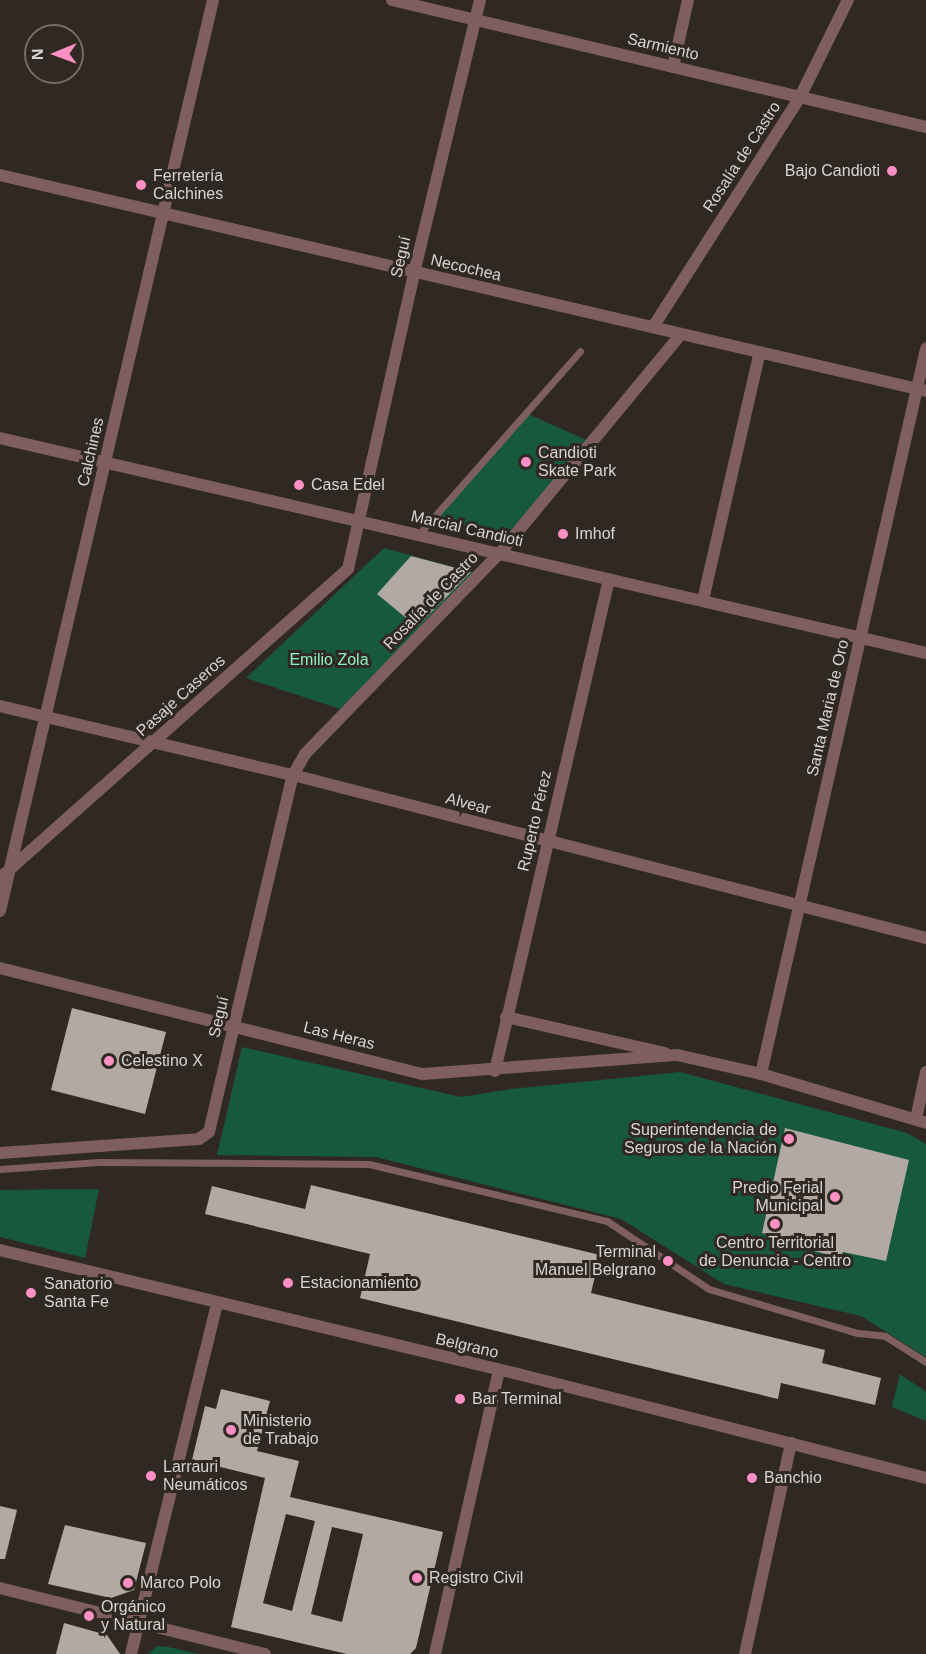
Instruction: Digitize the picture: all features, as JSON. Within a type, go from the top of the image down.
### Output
[{"type":"street","name":"Calchines","points":[[0,911],[5,875],[46,716],[161,212],[213,0]]},
{"type":"street","name":"Sarmiento","points":[[392,0],[926,127]]},
{"type":"street","name":"Seguí","points":[[360,524],[414,273],[480,0]]},
{"type":"street","points":[[673,67],[688,0]]},
{"type":"street","name":"Rosalía de Castro","points":[[653,327],[800,97],[848,0]]},
{"type":"street","name":"Necochea","points":[[0,175],[922,390]]},
{"type":"street","name":"Rosalía de Castro","points":[[293,775],[305,754],[501,554],[681,334]]},
{"type":"street","name":"Santa Maria de Oro","points":[[761,1074],[861,636],[922,390],[926,349]]},
{"type":"street","points":[[703,600],[760,352]]},
{"type":"street","name":"Marcial Candioti","points":[[0,438],[360,524],[418,535],[926,652]]},
{"type":"street","name":"Pasaje Caseros","points":[[5,875],[348,569],[360,524]]},
{"type":"street","name":"Ruperto Pérez","points":[[495,1071],[609,579]]},
{"type":"street","name":"Alvear","points":[[0,706],[293,775],[926,938]]},
{"type":"street","name":"Seguí","points":[[0,1153],[199,1139],[209,1132],[293,775]]},
{"type":"street","name":"Las Heras","points":[[0,968],[423,1074],[495,1071],[677,1055]]},
{"type":"street","name":"Las Heras","points":[[506,1017],[761,1074],[921,1121]]},
{"type":"street","points":[[921,1121],[926,1072]]},
{"type":"street","name":"Belgrano","points":[[0,1250],[499,1370],[926,1478]]},
{"type":"street","points":[[131,1654],[217,1303]]},
{"type":"street","points":[[435,1654],[499,1370]]},
{"type":"street","points":[[745,1654],[791,1443]]},
{"type":"street","points":[[0,1588],[265,1654]]},
{"type":"lane","points":[[418,535],[580,351]]},
{"type":"lane","points":[[0,1169],[99,1162],[369,1164],[607,1221],[709,1289],[858,1333],[885,1336],[926,1362]]},
{"type":"green space","name":"Candioti Skate Park","points":[[528,414],[586,440],[508,536],[434,518]]},
{"type":"green space","name":"Emilio Zola","points":[[384,548],[475,573],[340,709],[246,678]]},
{"type":"green space","points":[[242,1047],[461,1097],[511,1089],[680,1072],[907,1133],[926,1144],[926,1357],[861,1316],[724,1284],[621,1219],[376,1157],[217,1155]]},
{"type":"green space","points":[[99,1189],[85,1258],[0,1237],[0,1190]]},
{"type":"green space","points":[[900,1374],[926,1392],[926,1421],[892,1407]]},
{"type":"green space","points":[[158,1646],[168,1647],[199,1654],[148,1654]]},
{"type":"building","points":[[411,556],[471,572],[417,627],[377,594]]},
{"type":"building","name":"Celestino X","points":[[72,1008],[166,1032],[145,1114],[51,1090]]},
{"type":"building","name":"Predio Ferial Municipal","points":[[785,1128],[909,1160],[886,1261],[843,1252],[841,1258],[799,1247],[800,1241],[762,1233]]},
{"type":"building","points":[[311,1185],[600,1255],[591,1293],[825,1350],[822,1363],[881,1378],[875,1405],[781,1383],[778,1399],[360,1298],[370,1254],[205,1214],[212,1186],[305,1209]]},
{"type":"building","name":"Registro Civil","points":[[221,1389],[270,1401],[257,1451],[299,1461],[290,1497],[443,1532],[416,1648],[410,1654],[347,1654],[231,1627],[265,1478],[192,1460],[205,1406],[216,1409]],"holes":[[[286,1514],[315,1521],[292,1611],[263,1603]],[[332,1527],[363,1534],[342,1622],[311,1614]]]},
{"type":"building","points":[[0,1506],[17,1510],[5,1559],[0,1559]]},
{"type":"building","points":[[65,1525],[146,1543],[134,1590],[111,1598],[48,1584]]},
{"type":"building","points":[[64,1623],[107,1635],[120,1654],[56,1654]]},
{"type":"place","name":"Bajo Candioti","points":[[892,171]]},
{"type":"place","name":"Ferretería Calchines","points":[[141,185]]},
{"type":"place","name":"Candioti Skate Park","points":[[526,462]]},
{"type":"place","name":"Casa Edel","points":[[299,485]]},
{"type":"place","name":"Imhof","points":[[563,534]]},
{"type":"place","name":"Celestino X","points":[[109,1061]]},
{"type":"place","name":"Superintendencia de Seguros de la Nación","points":[[789,1139]]},
{"type":"place","name":"Predio Ferial Municipal","points":[[835,1197]]},
{"type":"place","name":"Centro Territorial de Denuncia - Centro","points":[[775,1224]]},
{"type":"place","name":"Terminal Manuel Belgrano","points":[[668,1261]]},
{"type":"place","name":"Estacionamiento","points":[[288,1283]]},
{"type":"place","name":"Sanatorio Santa Fe","points":[[31,1293]]},
{"type":"place","name":"Bar Terminal","points":[[460,1399]]},
{"type":"place","name":"Ministerio de Trabajo","points":[[231,1430]]},
{"type":"place","name":"Larrauri Neumáticos","points":[[151,1476]]},
{"type":"place","name":"Banchio","points":[[752,1478]]},
{"type":"place","name":"Registro Civil","points":[[417,1578]]},
{"type":"place","name":"Marco Polo","points":[[128,1583]]},
{"type":"place","name":"Orgánico y Natural","points":[[89,1616]]}]
